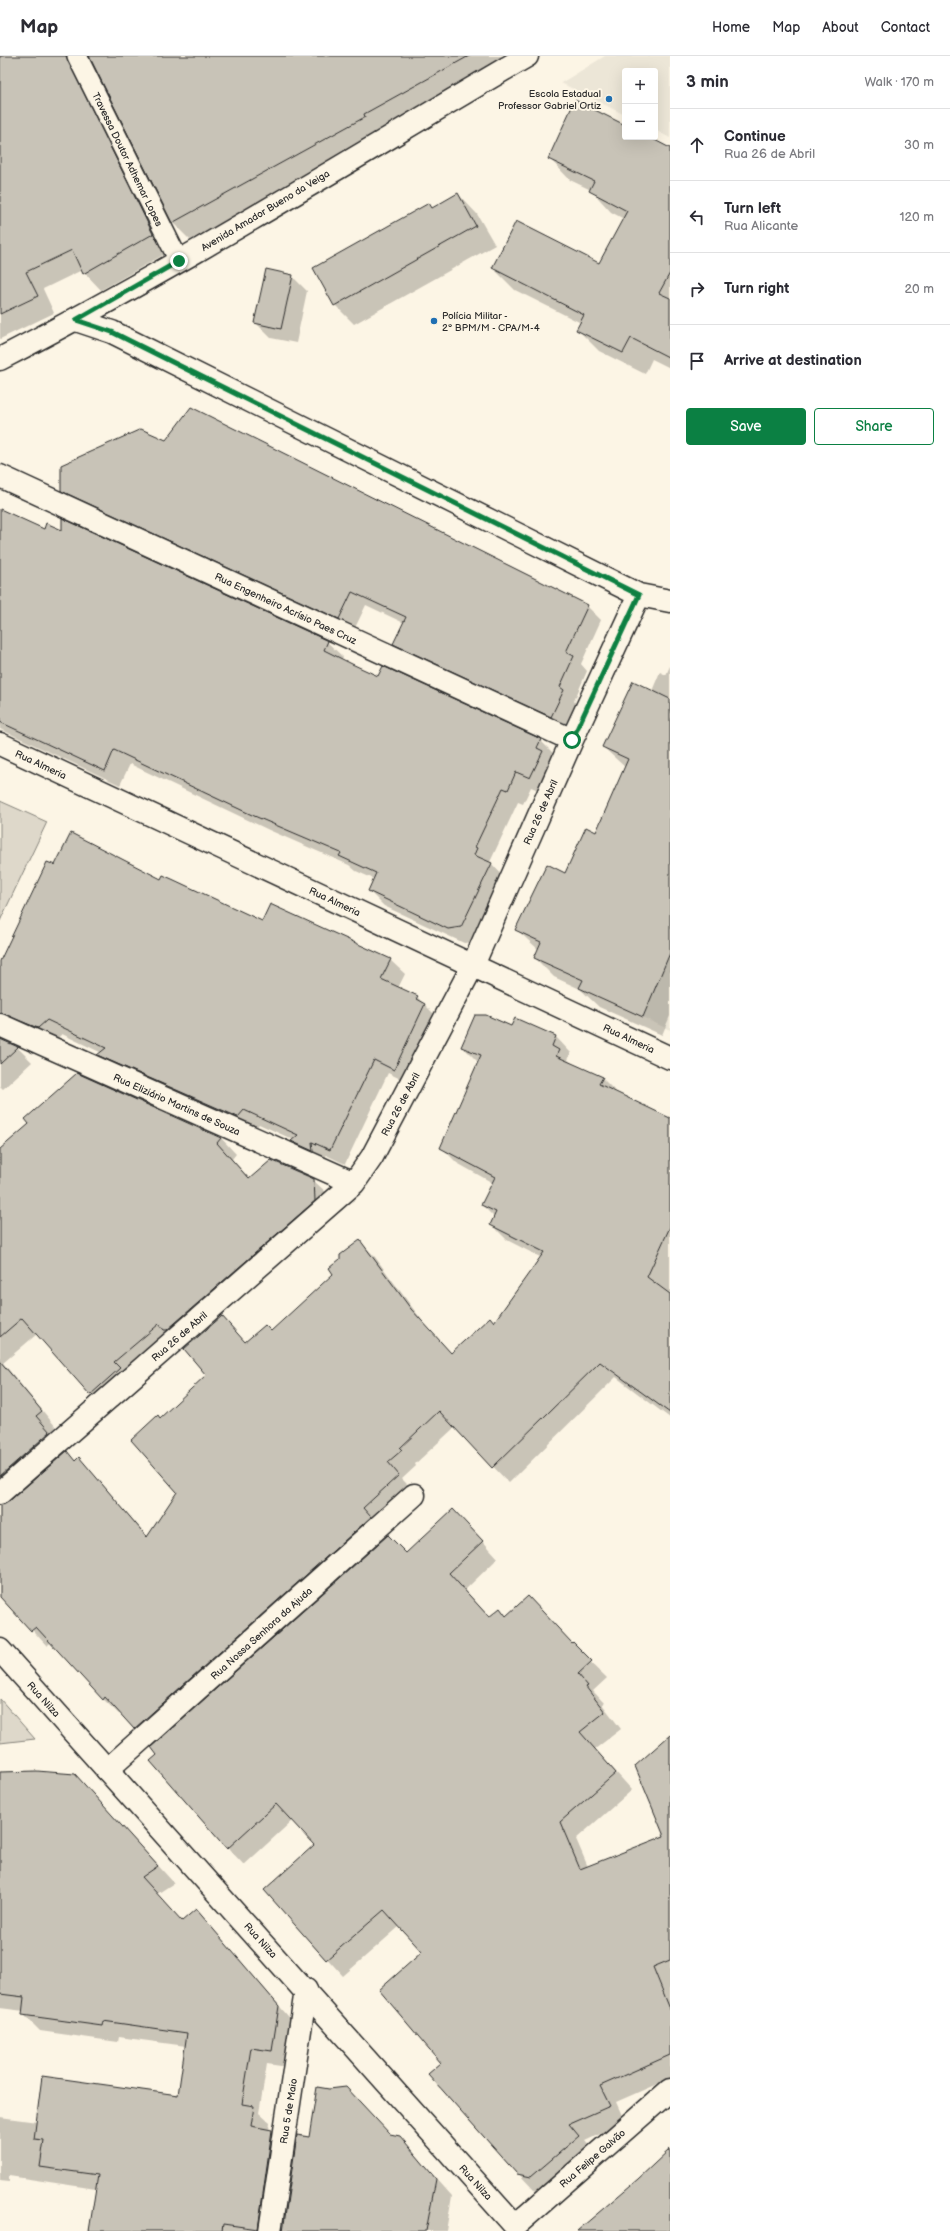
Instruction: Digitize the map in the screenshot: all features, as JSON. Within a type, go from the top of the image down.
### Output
[{"type":"street","name":"Avenida Amador Bueno da Veiga","points":[[0,359],[76,320],[179,261],[527,56]]},
{"type":"street","points":[[76,320],[112,332],[639,595],[670,601]]},
{"type":"street","name":"Rua Engenheiro Acrísio Paes Cruz","points":[[0,476],[572,740]]},
{"type":"street","name":"Rua 26 de Abril","points":[[0,1493],[354,1183],[372,1157],[473,965],[572,740],[639,595]]},
{"type":"street","name":"Rua Almeria","points":[[0,744],[670,1058]]},
{"type":"street","name":"Rua Eliziário Martins de Souza","points":[[0,1025],[354,1183]]},
{"type":"street","name":"Rua Nossa Senhora da Ajuda","points":[[107,1770],[414,1495]]},
{"type":"street","name":"Rua Nilza","points":[[0,1650],[306,1990],[517,2228]]},
{"type":"street","name":"Rua 5 de Maio","points":[[270,2231],[306,1990]]},
{"type":"street","name":"Rua Felipe Galvão","points":[[517,2228],[670,2090]]},
{"type":"lane","name":"Travessa Doutor Adhemar Lopes","points":[[77,56],[179,261]]},
{"type":"shaded area","name":"Escola Estadual Professor Gabriel Ortiz","points":[[605,56],[670,56],[670,138],[658,132],[658,68],[622,68],[622,114],[561,83]]},
{"type":"shaded area","points":[[0,801],[47,822],[0,921]]},
{"type":"shaded area","points":[[670,954],[670,1030],[642,1017]]},
{"type":"shaded area","points":[[0,1699],[35,1739],[0,1743]]},
{"type":"building","points":[[0,56],[66,56],[153,234],[83,274],[72,250],[26,272],[38,296],[0,314]]},
{"type":"building","points":[[89,56],[469,56],[364,114],[365,117],[172,223]]},
{"type":"building","points":[[575,100],[622,124],[622,140],[655,140],[670,148],[670,273],[659,293],[670,298],[670,358],[631,338],[623,353],[576,330],[584,315],[492,268],[516,221],[599,263],[627,211],[589,191],[594,181],[548,159]]},
{"type":"building","points":[[458,193],[476,226],[334,306],[313,268],[429,203],[432,208]]},
{"type":"building","points":[[266,269],[293,275],[281,329],[254,323]]},
{"type":"building","points":[[191,407],[588,605],[566,652],[574,656],[560,687],[564,690],[551,717],[393,644],[406,617],[352,592],[339,619],[61,491],[61,465],[141,429],[166,440]]},
{"type":"building","points":[[0,509],[44,529],[46,523],[62,530],[62,518],[328,641],[324,650],[378,676],[383,666],[541,739],[537,748],[543,751],[530,778],[516,772],[508,790],[503,788],[475,847],[477,848],[474,855],[492,863],[461,927],[448,929],[368,891],[376,873],[339,856],[341,853],[252,815],[114,750],[105,771],[0,722]]},
{"type":"building","points":[[633,681],[670,699],[670,953],[643,1017],[579,988],[583,980],[534,958],[541,942],[515,930],[547,864],[565,873],[586,827],[596,832],[628,759],[602,747]]},
{"type":"building","points":[[71,833],[161,879],[163,875],[262,921],[270,904],[391,959],[381,979],[418,996],[416,999],[425,1004],[394,1070],[374,1060],[330,1150],[312,1142],[313,1151],[291,1141],[298,1135],[244,1110],[238,1117],[97,1055],[106,1048],[47,1020],[38,1028],[0,1013],[0,961],[47,862],[55,865]]},
{"type":"building","points":[[475,1015],[486,1015],[511,1026],[515,1018],[556,1036],[552,1046],[559,1050],[556,1056],[603,1077],[599,1084],[670,1118],[670,1227],[647,1277],[670,1294],[670,1413],[600,1362],[492,1468],[439,1411],[400,1448],[402,1450],[388,1462],[399,1475],[363,1508],[371,1517],[134,1729],[105,1697],[103,1700],[36,1627],[31,1631],[0,1597],[0,1505],[8,1502],[67,1451],[75,1461],[79,1457],[147,1537],[177,1492],[131,1440],[158,1415],[160,1418],[206,1375],[184,1349],[222,1316],[245,1342],[265,1325],[271,1331],[333,1274],[329,1268],[340,1259],[340,1255],[360,1240],[411,1309],[451,1353],[490,1317],[494,1322],[544,1252],[490,1225],[496,1212],[481,1205],[495,1177],[440,1148],[481,1055],[461,1047]]},
{"type":"building","points":[[0,1039],[18,1047],[0,1064]]},
{"type":"building","points":[[77,1073],[221,1138],[217,1143],[249,1179],[271,1160],[314,1179],[315,1201],[167,1330],[164,1330],[159,1324],[114,1362],[120,1368],[90,1395],[22,1318],[0,1337],[0,1149],[29,1124],[25,1119]]},
{"type":"building","points":[[0,1361],[42,1411],[36,1416],[50,1432],[0,1476]]},
{"type":"building","points":[[453,1509],[483,1541],[449,1573],[489,1617],[500,1608],[506,1616],[528,1596],[572,1643],[573,1642],[592,1661],[578,1674],[588,1686],[586,1687],[605,1712],[580,1732],[616,1773],[560,1822],[580,1869],[664,1836],[635,1766],[670,1735],[670,1960],[653,1967],[670,2009],[670,2055],[600,2086],[610,2106],[569,2124],[579,2136],[531,2177],[517,2174],[428,2074],[441,2063],[379,1990],[422,1952],[384,1910],[326,1960],[264,1890],[314,1845],[276,1804],[227,1849],[150,1761],[157,1755],[151,1747],[388,1535],[406,1553]]},
{"type":"building","points":[[37,1771],[75,1774],[158,1866],[142,1877],[182,1921],[196,1909],[279,2006],[272,2051],[251,2048],[242,2104],[254,2106],[251,2126],[272,2130],[258,2229],[223,2224],[222,2231],[89,2231],[98,2175],[40,2167],[44,2140],[34,2139],[42,2076],[178,2095],[187,2033],[103,2021],[102,2026],[22,2015],[24,1997],[0,1994],[0,1772]]},
{"type":"building","points":[[317,2087],[329,2089],[346,2087],[390,2134],[400,2136],[436,2179],[426,2231],[283,2231],[297,2135],[309,2137]]},
{"type":"building","points":[[670,2149],[670,2231],[577,2231],[638,2179]]},
{"type":"place","name":"Escola Estadual Professor Gabriel Ortiz","points":[[609,99]]},
{"type":"place","name":"Polícia Militar - 2º BPM/M - CPA/M-4","points":[[434,321]]},
{"type":"route","points":[[179,261],[76,320],[112,332],[639,595],[572,740]]}]
